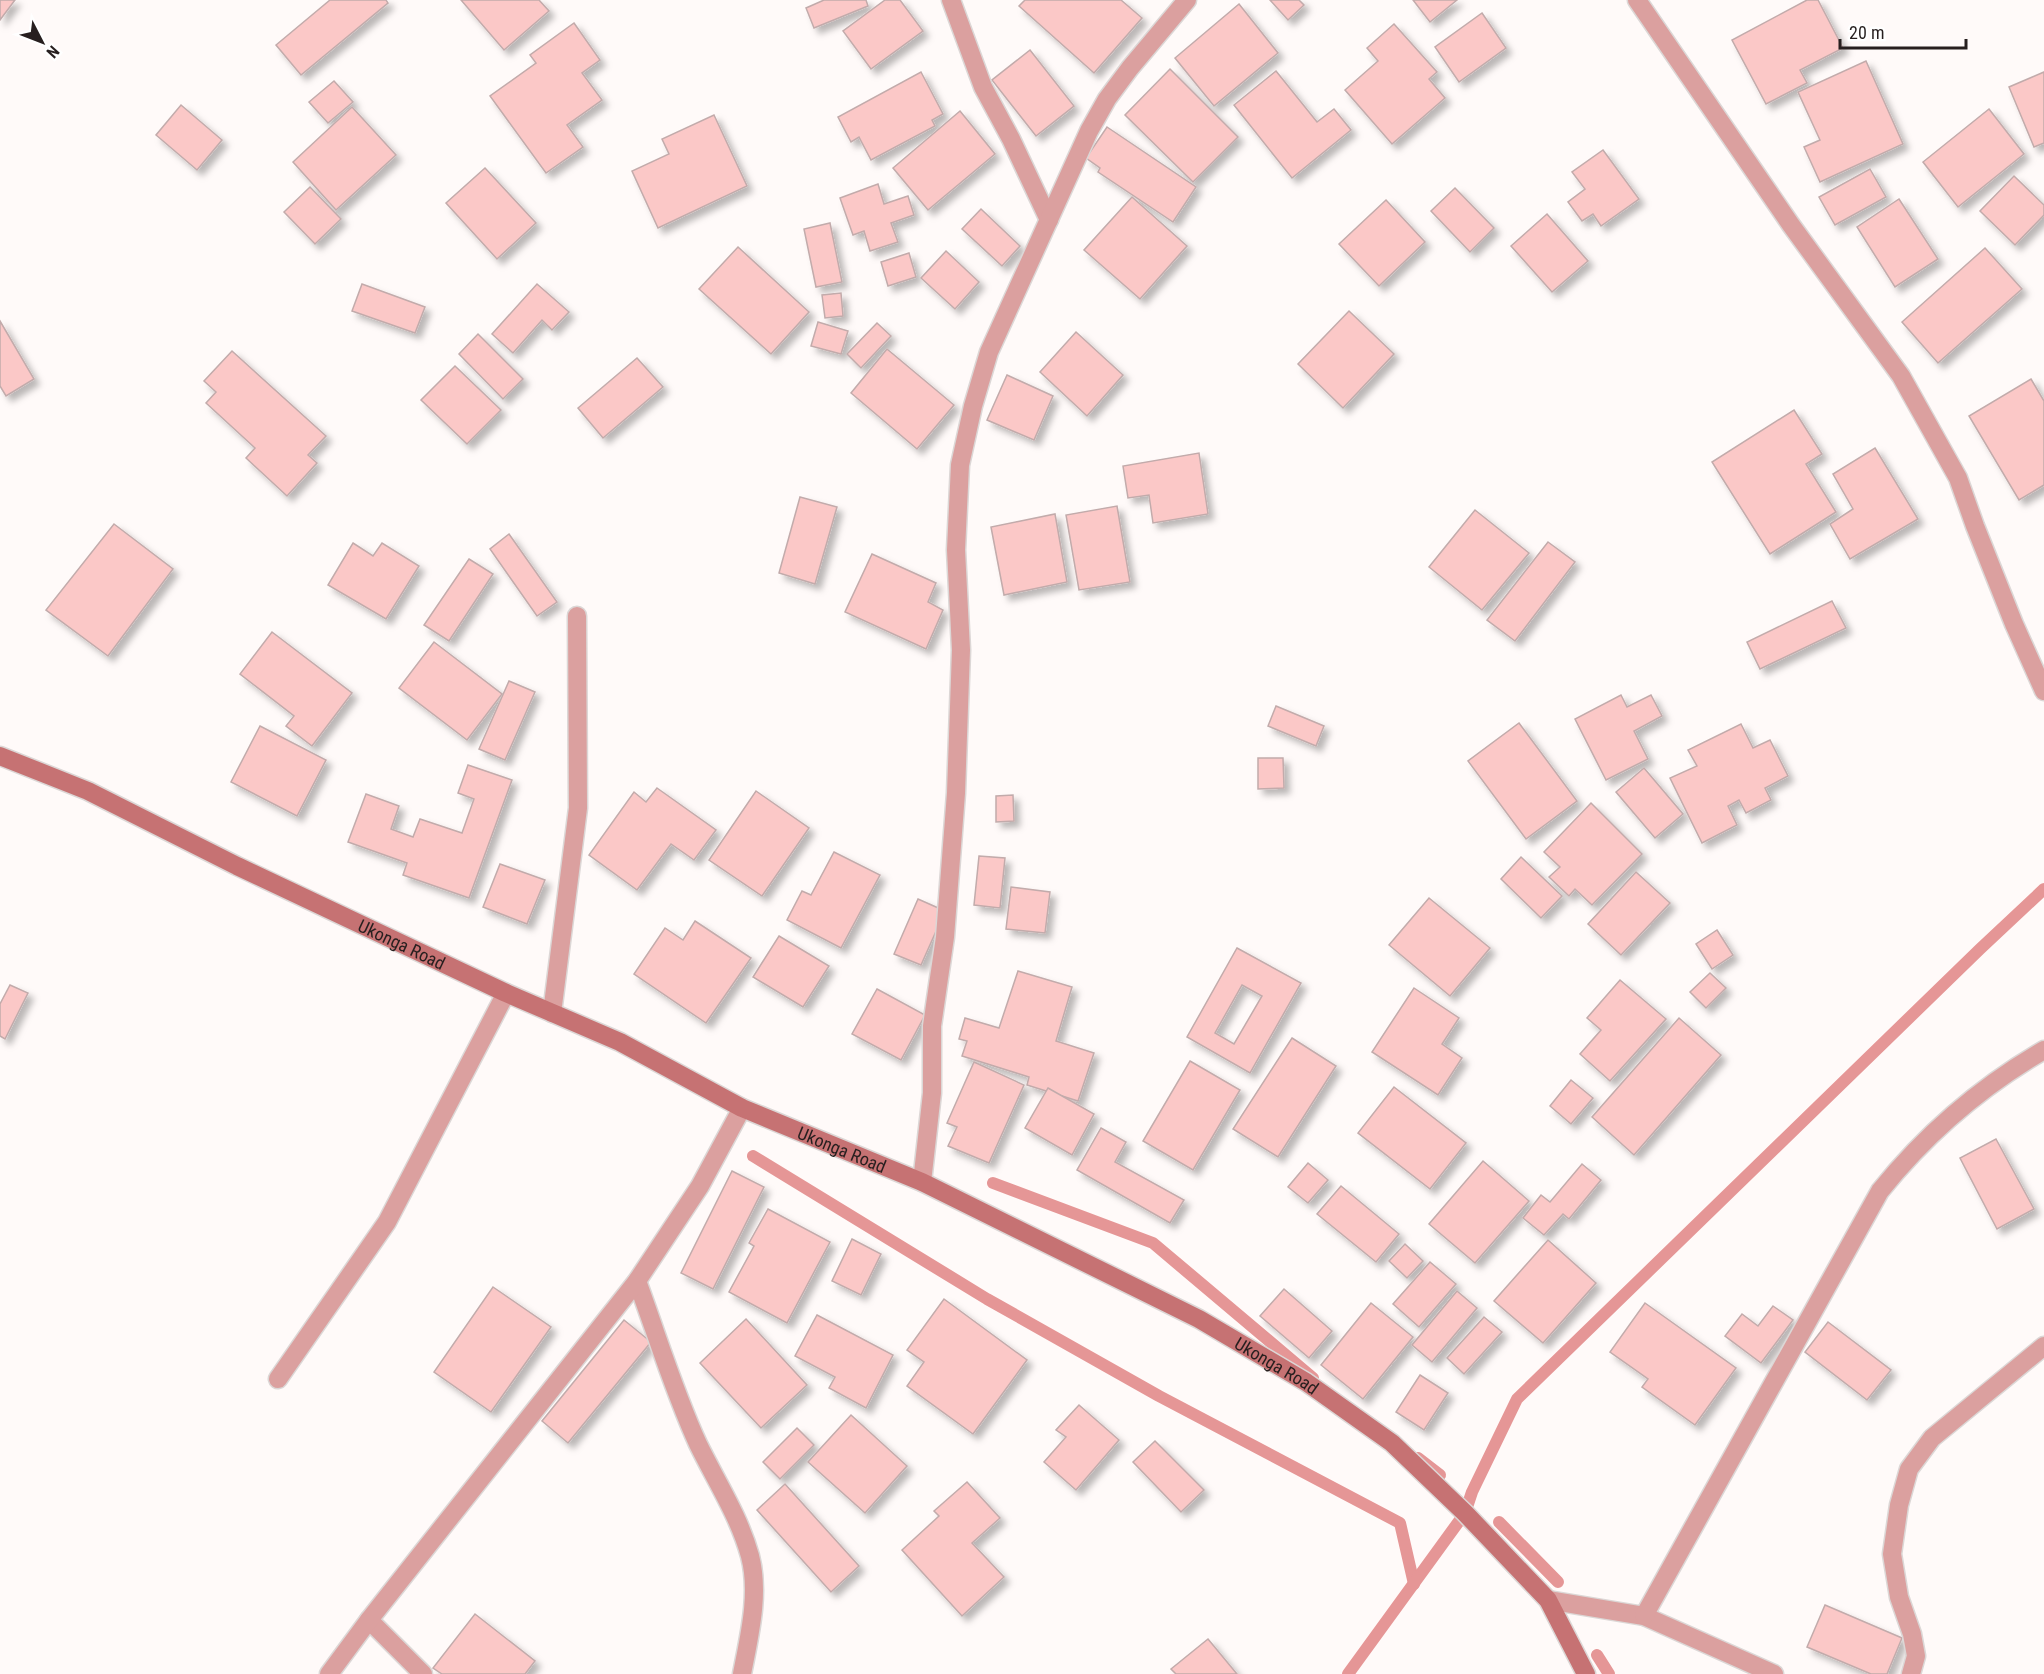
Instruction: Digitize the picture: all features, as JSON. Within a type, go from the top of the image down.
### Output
[{"type":"street","points":[[951,0],[983,87],[1011,139],[1049,220]]},
{"type":"street","points":[[922,1182],[932,1093],[932,1026],[945,937],[956,793],[961,650],[956,550],[960,465],[973,406],[990,352],[1089,131],[1107,99],[1187,0]]},
{"type":"street","points":[[1636,0],[1791,225],[1901,376],[1958,478],[2001,591],[2044,691]]},
{"type":"street","points":[[552,1013],[578,808],[577,616]]},
{"type":"street","name":"Ukonga Road","points":[[0,756],[88,791],[237,866],[506,993],[620,1042],[742,1108],[922,1182],[1199,1319],[1306,1382],[1392,1443],[1465,1513],[1548,1600],[1586,1674]]},
{"type":"street","points":[[278,1379],[387,1222],[506,993]]},
{"type":"street","points":[[1644,1616],[1880,1191],[1908,1157],[1940,1126],[2017,1065],[2044,1050]]},
{"type":"street","points":[[329,1674],[369,1620],[637,1281],[700,1186],[742,1108]]},
{"type":"street","points":[[637,1281],[698,1442],[733,1512],[750,1557],[753,1592],[750,1636],[742,1674]]},
{"type":"street","points":[[1911,1674],[1916,1656],[1912,1634],[1899,1597],[1892,1554],[1899,1505],[1909,1469],[1932,1438],[2044,1346]]},
{"type":"street","points":[[1548,1600],[1644,1616],[1774,1674]]},
{"type":"street","points":[[369,1620],[423,1674]]},
{"type":"building","points":[[0,0],[15,0],[0,20]]},
{"type":"building","points":[[330,0],[386,0],[388,3],[301,75],[276,45]]},
{"type":"building","points":[[461,0],[539,0],[549,11],[504,50]]},
{"type":"building","points":[[824,0],[866,0],[868,6],[814,28],[806,8]]},
{"type":"building","points":[[885,0],[900,0],[923,31],[871,69],[843,31]]},
{"type":"building","points":[[1025,0],[1121,0],[1142,18],[1094,73],[1019,6]]},
{"type":"building","points":[[1270,0],[1299,0],[1304,5],[1288,20]]},
{"type":"building","points":[[1413,0],[1457,0],[1430,22]]},
{"type":"building","points":[[1807,0],[1818,0],[1843,48],[1800,70],[1807,83],[1766,104],[1732,40]]},
{"type":"building","points":[[1239,4],[1278,53],[1214,106],[1175,58]]},
{"type":"building","points":[[1482,13],[1506,48],[1459,82],[1435,47]]},
{"type":"building","points":[[574,23],[600,60],[582,73],[602,100],[567,125],[583,147],[546,173],[490,96],[536,63],[530,55]]},
{"type":"building","points":[[1394,24],[1437,72],[1429,79],[1445,98],[1392,144],[1345,90],[1378,61],[1367,48]]},
{"type":"building","points":[[1030,50],[1074,106],[1036,136],[992,80]]},
{"type":"building","points":[[1866,61],[1903,144],[1820,182],[1804,147],[1820,140],[1798,92]]},
{"type":"building","points":[[1170,69],[1238,137],[1193,182],[1125,115]]},
{"type":"building","points":[[1276,71],[1317,122],[1334,109],[1351,130],[1292,178],[1234,105]]},
{"type":"building","points":[[921,72],[943,114],[932,120],[935,126],[871,160],[859,137],[851,142],[838,117]]},
{"type":"building","points":[[2044,72],[2044,143],[2034,147],[2009,87]]},
{"type":"building","points":[[334,81],[353,102],[328,123],[309,102]]},
{"type":"building","points":[[181,105],[222,140],[197,170],[156,135]]},
{"type":"building","points":[[352,107],[396,155],[336,210],[293,162]]},
{"type":"building","points":[[1989,109],[2024,154],[1958,207],[1923,162]]},
{"type":"building","points":[[960,111],[995,154],[928,210],[893,168]]},
{"type":"building","points":[[714,115],[747,186],[658,228],[632,171],[669,154],[662,139]]},
{"type":"building","points":[[1107,127],[1196,187],[1173,222],[1098,172],[1100,168],[1086,158]]},
{"type":"building","points":[[1603,150],[1639,199],[1601,226],[1593,214],[1582,221],[1568,202],[1585,189],[1572,172]]},
{"type":"building","points":[[485,168],[536,223],[497,259],[446,203]]},
{"type":"building","points":[[1870,169],[1886,197],[1835,225],[1819,197]]},
{"type":"building","points":[[2014,176],[2044,205],[2044,215],[2015,245],[1980,211]]},
{"type":"building","points":[[878,184],[884,204],[908,196],[914,215],[891,223],[898,242],[870,251],[864,231],[853,235],[840,198]]},
{"type":"building","points":[[310,187],[341,219],[315,244],[284,212]]},
{"type":"building","points":[[1455,188],[1494,228],[1470,252],[1431,211]]},
{"type":"building","points":[[1132,197],[1187,246],[1140,299],[1084,250]]},
{"type":"building","points":[[1899,199],[1938,259],[1895,287],[1857,227]]},
{"type":"building","points":[[1386,200],[1425,242],[1379,286],[1339,244]]},
{"type":"building","points":[[981,209],[1020,246],[1002,266],[962,229]]},
{"type":"building","points":[[1547,214],[1588,261],[1552,292],[1511,246]]},
{"type":"building","points":[[830,223],[842,282],[816,287],[804,229]]},
{"type":"building","points":[[738,247],[809,312],[771,354],[699,289]]},
{"type":"building","points":[[1985,248],[2022,289],[1938,363],[1902,322]]},
{"type":"building","points":[[946,251],[979,282],[955,309],[921,278]]},
{"type":"building","points":[[909,253],[916,277],[888,286],[881,262]]},
{"type":"building","points":[[362,284],[425,307],[415,333],[352,311]]},
{"type":"building","points":[[537,284],[569,312],[552,330],[542,320],[513,353],[492,334]]},
{"type":"building","points":[[841,293],[843,316],[825,318],[822,295]]},
{"type":"building","points":[[1349,311],[1394,354],[1343,408],[1298,364]]},
{"type":"building","points":[[0,321],[34,379],[6,396],[0,386]]},
{"type":"building","points":[[818,322],[848,331],[841,354],[811,346]]},
{"type":"building","points":[[877,323],[891,336],[861,368],[847,354]]},
{"type":"building","points":[[1076,332],[1123,375],[1087,416],[1040,372]]},
{"type":"building","points":[[478,334],[523,379],[503,399],[459,354]]},
{"type":"building","points":[[887,349],[954,405],[917,449],[851,393]]},
{"type":"building","points":[[232,351],[326,436],[308,455],[317,463],[287,496],[246,458],[255,448],[206,403],[216,392],[204,381]]},
{"type":"building","points":[[637,358],[663,387],[603,438],[578,408]]},
{"type":"building","points":[[455,366],[501,410],[467,444],[421,400]]},
{"type":"building","points":[[1007,375],[1053,396],[1034,440],[987,420]]},
{"type":"building","points":[[2031,379],[2044,401],[2044,485],[2019,500],[1969,416]]},
{"type":"building","points":[[1794,410],[1822,454],[1806,464],[1836,512],[1770,554],[1712,462]]},
{"type":"building","points":[[1875,448],[1918,519],[1850,559],[1830,524],[1853,509],[1833,474]]},
{"type":"building","points":[[1199,453],[1208,514],[1153,523],[1149,495],[1128,498],[1123,466]]},
{"type":"building","points":[[800,497],[837,507],[815,584],[779,573]]},
{"type":"building","points":[[1117,506],[1130,582],[1079,590],[1066,515]]},
{"type":"building","points":[[1475,510],[1529,553],[1482,610],[1429,567]]},
{"type":"building","points":[[1055,514],[1067,582],[1004,595],[991,527]]},
{"type":"building","points":[[114,524],[173,569],[108,656],[46,610]]},
{"type":"building","points":[[509,534],[557,602],[537,616],[490,549]]},
{"type":"building","points":[[1548,542],[1575,562],[1515,641],[1487,620]]},
{"type":"building","points":[[353,543],[373,556],[382,543],[419,566],[386,619],[328,585]]},
{"type":"building","points":[[872,554],[936,583],[928,602],[943,610],[926,649],[845,612]]},
{"type":"building","points":[[469,559],[493,574],[449,641],[424,625]]},
{"type":"building","points":[[1832,601],[1846,628],[1760,669],[1747,642]]},
{"type":"building","points":[[272,632],[352,693],[312,746],[286,726],[294,716],[240,674]]},
{"type":"building","points":[[434,642],[502,694],[467,740],[399,688]]},
{"type":"building","points":[[509,681],[535,692],[505,760],[479,749]]},
{"type":"building","points":[[1621,695],[1627,707],[1651,695],[1662,716],[1634,731],[1648,759],[1606,780],[1575,719]]},
{"type":"building","points":[[1276,706],[1324,726],[1316,746],[1268,726]]},
{"type":"building","points":[[1519,723],[1577,801],[1526,839],[1468,761]]},
{"type":"building","points":[[1741,724],[1753,748],[1770,740],[1788,776],[1765,788],[1771,800],[1746,813],[1739,800],[1728,806],[1737,825],[1702,843],[1670,778],[1697,766],[1688,750]]},
{"type":"building","points":[[260,726],[326,760],[297,816],[231,782]]},
{"type":"building","points":[[1258,758],[1283,758],[1284,788],[1258,789]]},
{"type":"building","points":[[468,765],[512,780],[469,898],[403,875],[407,863],[348,842],[366,794],[399,806],[391,829],[413,837],[420,819],[462,833],[474,799],[458,793]]},
{"type":"building","points":[[1644,768],[1683,814],[1655,838],[1616,792]]},
{"type":"building","points":[[657,788],[716,830],[694,860],[671,844],[637,890],[589,855],[634,792],[646,802]]},
{"type":"building","points":[[756,791],[809,828],[762,896],[709,860]]},
{"type":"building","points":[[1013,795],[1014,821],[996,822],[996,796]]},
{"type":"building","points":[[1591,803],[1642,854],[1592,905],[1575,889],[1569,896],[1549,877],[1560,867],[1544,852]]},
{"type":"building","points":[[834,852],[880,875],[841,948],[787,920],[802,891],[811,895]]},
{"type":"building","points":[[979,856],[1005,858],[1000,908],[974,905]]},
{"type":"building","points":[[1521,857],[1562,896],[1541,918],[1501,879]]},
{"type":"building","points":[[500,864],[545,880],[527,924],[483,907]]},
{"type":"building","points":[[1636,872],[1670,903],[1621,955],[1588,924]]},
{"type":"building","points":[[1011,887],[1050,892],[1045,933],[1006,929]]},
{"type":"building","points":[[1429,898],[1490,948],[1450,996],[1389,945]]},
{"type":"building","points":[[918,899],[945,911],[921,965],[894,954]]},
{"type":"building","points":[[695,921],[751,958],[706,1023],[634,974],[665,928],[683,940]]},
{"type":"building","points":[[1717,930],[1733,955],[1712,969],[1696,944]]},
{"type":"building","points":[[779,936],[829,966],[803,1007],[753,977]]},
{"type":"building","points":[[1237,948],[1301,983],[1250,1073],[1187,1037]],"holes":[[[1242,985],[1262,996],[1234,1044],[1215,1033]]]},
{"type":"building","points":[[1018,971],[1072,987],[1056,1041],[1094,1053],[1078,1101],[1027,1085],[1029,1077],[962,1056],[967,1041],[959,1039],[965,1018],[999,1028]]},
{"type":"building","points":[[1710,973],[1726,988],[1706,1008],[1690,992]]},
{"type":"building","points":[[1620,980],[1666,1019],[1610,1081],[1580,1054],[1601,1030],[1587,1018]]},
{"type":"building","points":[[10,985],[28,993],[5,1039],[0,1036],[0,1004]]},
{"type":"building","points":[[1414,988],[1459,1018],[1442,1044],[1462,1058],[1438,1095],[1372,1052]]},
{"type":"building","points":[[877,989],[925,1015],[901,1060],[852,1034]]},
{"type":"building","points":[[1679,1018],[1721,1055],[1634,1155],[1592,1117]]},
{"type":"building","points":[[1292,1038],[1336,1066],[1278,1157],[1233,1129]]},
{"type":"building","points":[[1190,1061],[1240,1090],[1193,1170],[1143,1141]]},
{"type":"building","points":[[974,1062],[1024,1085],[989,1163],[948,1146],[957,1127],[947,1123]]},
{"type":"building","points":[[1571,1080],[1593,1098],[1571,1124],[1550,1106]]},
{"type":"building","points":[[1394,1087],[1466,1143],[1430,1189],[1358,1133]]},
{"type":"building","points":[[1048,1088],[1094,1114],[1072,1155],[1025,1128]]},
{"type":"building","points":[[1101,1128],[1126,1142],[1115,1162],[1184,1200],[1170,1223],[1077,1170]]},
{"type":"building","points":[[1996,1139],[2034,1209],[1997,1229],[1960,1158]]},
{"type":"building","points":[[1483,1161],[1529,1201],[1475,1263],[1429,1224]]},
{"type":"building","points":[[1308,1163],[1328,1180],[1308,1203],[1288,1187]]},
{"type":"building","points":[[1582,1164],[1601,1180],[1569,1219],[1563,1214],[1544,1235],[1523,1218],[1541,1195],[1550,1202]]},
{"type":"building","points":[[732,1171],[764,1187],[713,1289],[681,1273]]},
{"type":"building","points":[[1341,1186],[1399,1234],[1376,1262],[1317,1214]]},
{"type":"building","points":[[768,1209],[830,1242],[787,1323],[729,1292],[754,1246],[749,1243]]},
{"type":"building","points":[[852,1239],[881,1254],[861,1295],[832,1281]]},
{"type":"building","points":[[1548,1240],[1596,1283],[1543,1343],[1494,1301]]},
{"type":"building","points":[[1405,1244],[1423,1261],[1407,1278],[1389,1261]]},
{"type":"building","points":[[1430,1262],[1456,1284],[1419,1327],[1393,1304]]},
{"type":"building","points":[[493,1287],[551,1327],[491,1412],[434,1372]]},
{"type":"building","points":[[1284,1289],[1332,1331],[1309,1358],[1260,1316]]},
{"type":"building","points":[[1457,1291],[1477,1308],[1432,1362],[1412,1345]]},
{"type":"building","points":[[944,1299],[1027,1360],[973,1434],[907,1386],[924,1362],[907,1350]]},
{"type":"building","points":[[1371,1303],[1413,1337],[1363,1399],[1321,1365]]},
{"type":"building","points":[[1645,1303],[1736,1368],[1695,1425],[1642,1387],[1648,1379],[1610,1352]]},
{"type":"building","points":[[1773,1306],[1793,1320],[1761,1363],[1725,1336],[1742,1314],[1758,1326]]},
{"type":"building","points":[[817,1315],[893,1355],[866,1408],[829,1388],[835,1377],[795,1356]]},
{"type":"building","points":[[1484,1317],[1502,1332],[1464,1374],[1447,1358]]},
{"type":"building","points":[[746,1319],[807,1385],[761,1428],[700,1363]]},
{"type":"building","points":[[624,1320],[651,1342],[568,1443],[542,1421]]},
{"type":"building","points":[[1828,1322],[1891,1370],[1867,1400],[1805,1352]]},
{"type":"building","points":[[1420,1375],[1448,1393],[1424,1430],[1396,1412]]},
{"type":"building","points":[[1079,1405],[1119,1440],[1076,1490],[1044,1462],[1066,1437],[1056,1430]]},
{"type":"building","points":[[851,1415],[907,1466],[865,1513],[808,1462]]},
{"type":"building","points":[[797,1428],[814,1445],[780,1479],[763,1462]]},
{"type":"building","points":[[1155,1441],[1204,1490],[1181,1512],[1133,1462]]},
{"type":"building","points":[[967,1482],[1000,1518],[972,1543],[1004,1577],[962,1616],[902,1550],[939,1516],[934,1511]]},
{"type":"building","points":[[785,1484],[859,1566],[831,1592],[757,1510]]},
{"type":"building","points":[[1825,1605],[1902,1638],[1887,1674],[1871,1674],[1807,1647]]},
{"type":"building","points":[[475,1614],[535,1661],[525,1674],[442,1674],[433,1668]]},
{"type":"building","points":[[1208,1639],[1237,1674],[1176,1674],[1171,1669]]},
{"type":"waterway","points":[[1348,1674],[1465,1513],[1472,1492],[1517,1399],[2044,889]]},
{"type":"waterway","points":[[753,1156],[987,1299],[1159,1396],[1400,1523],[1414,1584]]},
{"type":"waterway","points":[[993,1183],[1153,1243],[1313,1378]]},
{"type":"waterway","points":[[1418,1458],[1440,1475]]},
{"type":"waterway","points":[[1499,1522],[1558,1582]]},
{"type":"waterway","points":[[1597,1655],[1609,1674]]}]
